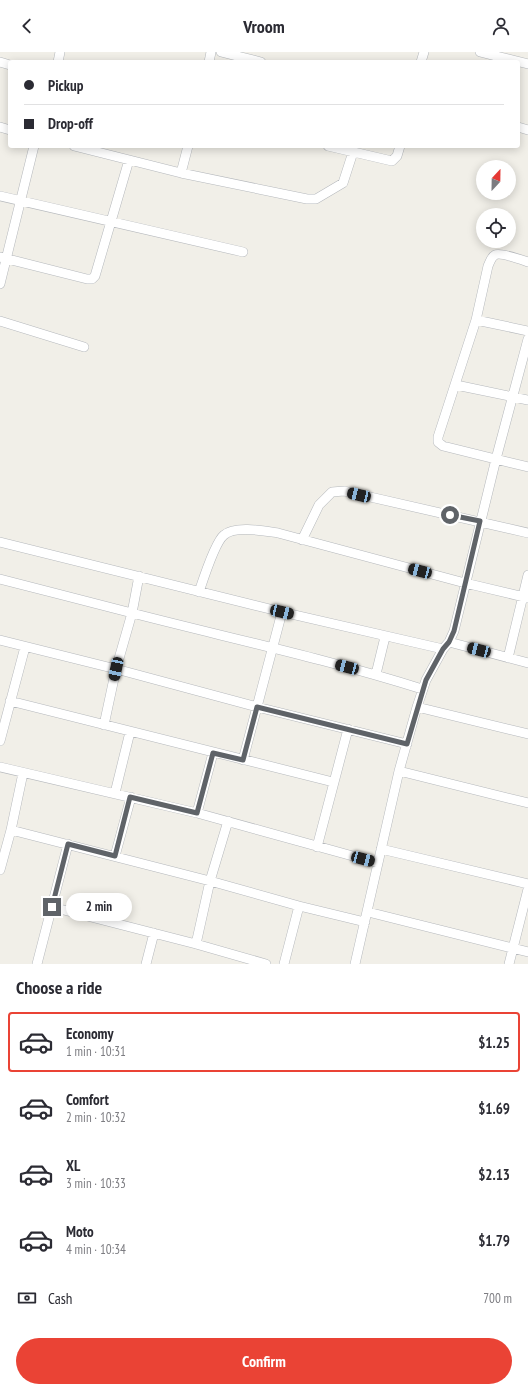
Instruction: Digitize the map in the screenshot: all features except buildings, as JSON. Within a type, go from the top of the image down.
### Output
[{"type":"street","points":[[221,52],[253,60]]},
{"type":"street","points":[[480,52],[518,57],[528,64]]},
{"type":"street","points":[[0,284],[3,258],[33,148]]},
{"type":"street","points":[[82,148],[181,173],[307,199],[313,199],[343,183],[353,152]]},
{"type":"street","points":[[181,173],[187,148]]},
{"type":"street","points":[[336,148],[392,161],[397,156],[399,148]]},
{"type":"street","points":[[3,258],[92,279],[95,276],[129,160]]},
{"type":"street","points":[[0,196],[243,252]]},
{"type":"street","points":[[528,262],[499,253],[494,255],[488,266],[476,320],[438,437],[438,442],[443,446],[528,467]]},
{"type":"street","points":[[476,320],[528,331]]},
{"type":"street","points":[[0,321],[84,347]]},
{"type":"street","points":[[355,964],[399,771],[422,689],[454,631],[480,521],[528,339]]},
{"type":"street","points":[[456,385],[528,400]]},
{"type":"street","points":[[302,540],[319,505],[332,492],[344,491],[528,533]]},
{"type":"street","points":[[199,592],[212,557],[224,535],[232,531],[259,530],[525,597]]},
{"type":"street","points":[[0,542],[385,637],[446,645],[528,663]]},
{"type":"street","points":[[508,658],[525,597],[528,575]]},
{"type":"street","points":[[104,725],[116,669],[132,613],[139,576]]},
{"type":"street","points":[[0,579],[376,674],[422,689]]},
{"type":"street","points":[[243,760],[282,612]]},
{"type":"street","points":[[376,674],[385,637]]},
{"type":"street","points":[[0,640],[116,669],[257,707],[407,744]]},
{"type":"street","points":[[0,741],[25,647]]},
{"type":"street","points":[[10,701],[333,782]]},
{"type":"street","points":[[417,707],[528,734]]},
{"type":"street","points":[[317,847],[348,729]]},
{"type":"street","points":[[115,793],[130,732]]},
{"type":"street","points":[[197,813],[213,753]]},
{"type":"street","points":[[0,767],[197,813],[378,864]]},
{"type":"street","points":[[399,771],[528,803]]},
{"type":"street","points":[[0,870],[11,830],[23,773]]},
{"type":"street","points":[[115,856],[130,797]]},
{"type":"street","points":[[196,944],[210,881],[228,821]]},
{"type":"street","points":[[11,830],[365,922]]},
{"type":"street","points":[[37,964],[68,844]]},
{"type":"street","points":[[381,849],[528,884]]},
{"type":"street","points":[[509,964],[528,888]]},
{"type":"street","points":[[284,964],[299,906]]},
{"type":"street","points":[[52,907],[196,944],[266,964]]},
{"type":"street","points":[[368,912],[528,952]]},
{"type":"street","points":[[146,964],[154,933]]},
{"type":"route","points":[[52,907],[68,844],[115,856],[130,797],[197,813],[213,753],[243,760],[257,707],[407,744],[422,689],[454,631],[480,521],[450,515]]}]
